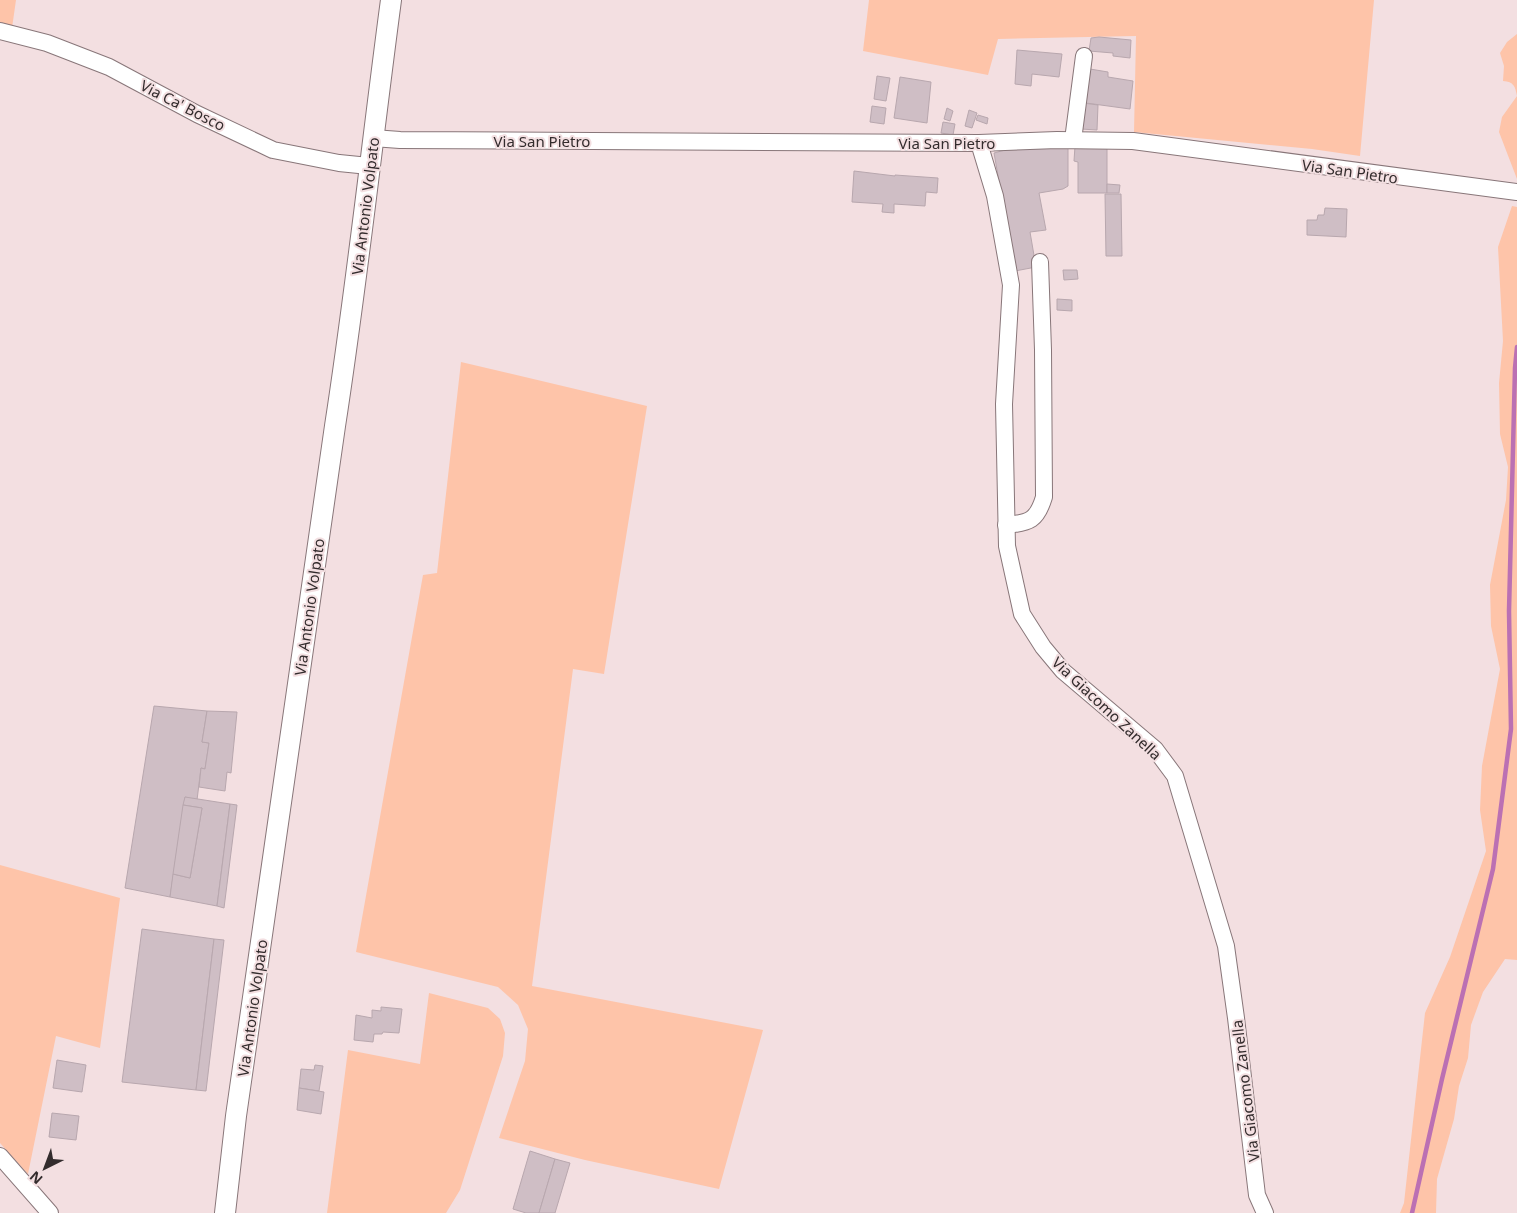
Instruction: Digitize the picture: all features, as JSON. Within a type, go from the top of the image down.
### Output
[{"type":"street","name":"Via Antonio Volpato","points":[[225,1213],[240,1087],[350,330],[369,166],[392,0]]},
{"type":"street","name":"Via Ca' Bosco","points":[[0,31],[46,42],[109,67],[197,114],[273,150],[339,163],[369,166]]},
{"type":"street","points":[[1073,140],[1085,60]]},
{"type":"street","name":"Via San Pietro","points":[[373,138],[400,140],[979,143],[1073,140],[1134,141],[1515,192]]},
{"type":"street","name":"Via Giacomo Zanella","points":[[979,143],[995,196],[1011,286],[1004,404],[1006,546],[1022,614],[1043,646],[1063,671],[1156,749],[1175,776],[1226,946],[1257,1195],[1265,1213]]},
{"type":"street","points":[[1006,525],[1024,524],[1035,516],[1044,496],[1044,350],[1040,262]]},
{"type":"street","points":[[0,1156],[50,1213]]},
{"type":"shaded area","points":[[0,0],[16,0],[12,28],[0,25]]},
{"type":"shaded area","points":[[869,0],[1374,0],[1360,156],[1312,149],[1134,132],[1136,36],[998,39],[988,75],[863,51]]},
{"type":"shaded area","points":[[1517,34],[1517,96],[1513,85],[1510,82],[1503,81],[1504,66],[1500,53],[1507,42]]},
{"type":"shaded area","points":[[1517,96],[1517,179],[1499,132],[1502,117]]},
{"type":"shaded area","points":[[1512,206],[1517,207],[1517,960],[1505,959],[1483,992],[1471,1025],[1468,1058],[1459,1086],[1454,1119],[1437,1179],[1436,1213],[1400,1213],[1404,1203],[1425,1013],[1450,957],[1486,851],[1480,810],[1482,766],[1500,669],[1491,626],[1490,585],[1506,500],[1508,467],[1500,434],[1499,383],[1503,341],[1498,247]]},
{"type":"shaded area","points":[[461,362],[647,406],[604,674],[573,669],[532,986],[763,1030],[719,1189],[585,1160],[499,1138],[525,1061],[528,1029],[518,1005],[498,987],[356,952],[423,575],[437,573]]},
{"type":"shaded area","points":[[0,865],[120,898],[100,1048],[56,1036],[28,1174],[0,1143]]},
{"type":"shaded area","points":[[429,993],[488,1008],[500,1019],[505,1033],[503,1056],[460,1190],[446,1213],[327,1213],[348,1050],[420,1064]]},
{"type":"building","points":[[1091,38],[1131,40],[1130,58],[1113,56],[1113,53],[1089,51]]},
{"type":"building","points":[[1017,50],[1062,54],[1059,77],[1032,74],[1031,86],[1015,84]]},
{"type":"building","points":[[1090,69],[1108,72],[1108,77],[1133,81],[1130,109],[1086,103]]},
{"type":"building","points":[[877,76],[890,78],[886,101],[874,99]]},
{"type":"building","points":[[900,77],[931,82],[927,123],[894,118]]},
{"type":"building","points":[[1083,103],[1098,105],[1097,130],[1081,129]]},
{"type":"building","points":[[872,106],[886,108],[884,124],[870,122]]},
{"type":"building","points":[[947,108],[953,111],[950,121],[944,119]]},
{"type":"building","points":[[969,110],[977,113],[972,128],[965,126]]},
{"type":"building","points":[[978,115],[988,118],[987,124],[976,120]]},
{"type":"building","points":[[943,122],[955,124],[953,135],[941,133]]},
{"type":"building","points":[[1024,145],[1068,146],[1068,186],[1063,189],[1039,193],[1046,230],[1030,232],[1036,267],[1015,271],[994,153]]},
{"type":"building","points":[[1075,146],[1107,146],[1107,193],[1078,193],[1078,162],[1074,161]]},
{"type":"building","points":[[854,171],[895,176],[938,178],[937,193],[926,192],[925,206],[894,204],[894,213],[882,212],[883,204],[852,202]]},
{"type":"building","points":[[1107,184],[1120,185],[1119,193],[1107,193]]},
{"type":"building","points":[[1105,194],[1121,194],[1122,256],[1106,256]]},
{"type":"building","points":[[1325,208],[1347,209],[1346,237],[1307,235],[1307,220],[1317,220],[1318,215],[1324,215]]},
{"type":"building","points":[[1063,270],[1077,270],[1078,279],[1064,280]]},
{"type":"building","points":[[1057,299],[1072,300],[1072,311],[1057,310]]},
{"type":"building","points":[[154,706],[207,711],[202,742],[209,743],[205,769],[201,768],[197,800],[185,797],[170,897],[125,888]]},
{"type":"building","points":[[207,711],[237,712],[231,773],[227,772],[225,791],[199,787],[201,768],[205,769],[209,743],[202,742]]},
{"type":"building","points":[[185,797],[230,804],[217,906],[170,897],[173,874],[190,878],[202,808],[183,805]]},
{"type":"building","points":[[230,804],[237,805],[224,908],[217,906]]},
{"type":"building","points":[[183,805],[202,808],[190,878],[173,874]]},
{"type":"building","points":[[142,929],[214,939],[196,1090],[122,1082]]},
{"type":"building","points":[[214,939],[224,940],[206,1091],[196,1090]]},
{"type":"building","points":[[381,1007],[402,1009],[399,1033],[383,1032],[382,1034],[374,1034],[373,1042],[354,1040],[356,1015],[372,1018],[372,1010],[381,1011]]},
{"type":"building","points":[[57,1060],[86,1065],[82,1092],[53,1088]]},
{"type":"building","points":[[315,1065],[323,1066],[319,1091],[299,1088],[301,1069],[314,1070]]},
{"type":"building","points":[[299,1088],[324,1092],[321,1114],[297,1110]]},
{"type":"building","points":[[52,1113],[79,1116],[76,1140],[49,1137]]},
{"type":"building","points":[[530,1151],[555,1159],[539,1213],[526,1213],[513,1209]]},
{"type":"building","points":[[555,1159],[570,1163],[555,1213],[539,1213]]},
{"type":"waterway","points":[[1412,1213],[1442,1079],[1493,869],[1511,729],[1509,611],[1517,347]]}]
